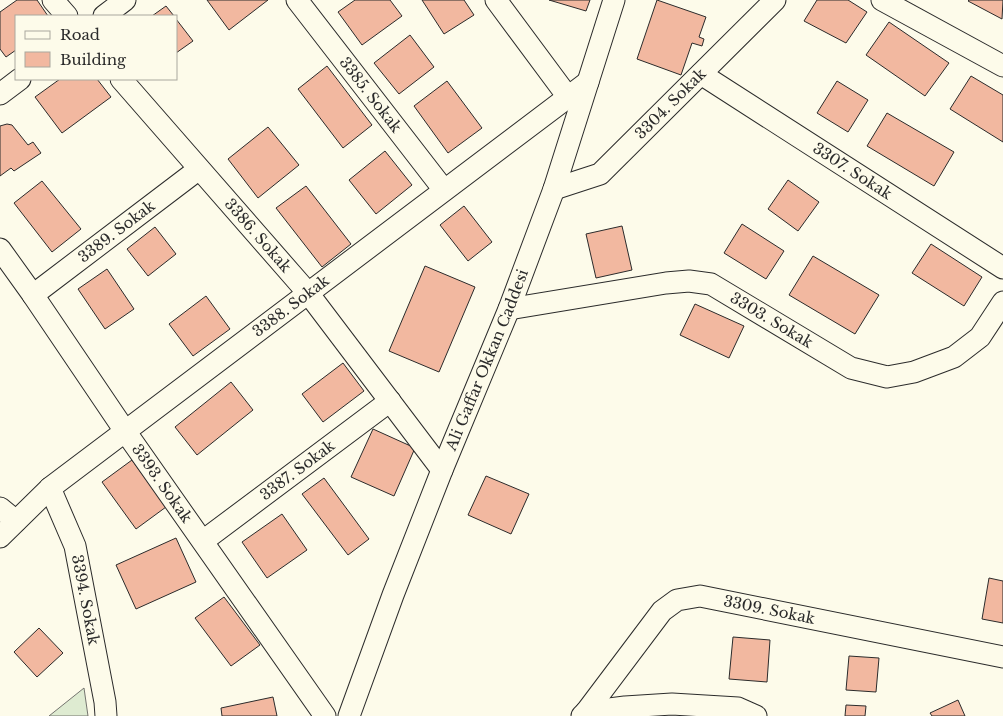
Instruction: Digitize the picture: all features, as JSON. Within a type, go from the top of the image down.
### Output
[{"type":"street","points":[[53,0],[66,15]]},
{"type":"street","points":[[105,15],[125,0]]},
{"type":"street","name":"3385. Sokak","points":[[297,0],[444,190]]},
{"type":"street","points":[[496,0],[568,97]]},
{"type":"street","name":"Ali Gaffar Okkan Caddesi","points":[[349,716],[393,595],[442,470],[509,309],[554,189],[614,0]]},
{"type":"street","name":"3304. Sokak","points":[[554,189],[600,174],[775,0]]},
{"type":"street","points":[[882,0],[1003,66]]},
{"type":"street","name":"3307. Sokak","points":[[701,74],[1003,268]]},
{"type":"street","points":[[0,94],[19,80]]},
{"type":"street","name":"3386. Sokak","points":[[122,80],[308,293],[442,470]]},
{"type":"street","name":"3388. Sokak","points":[[0,537],[8,514],[50,488],[588,82]]},
{"type":"street","name":"3389. Sokak","points":[[33,295],[199,169]]},
{"type":"street","name":"3393. Sokak","points":[[0,248],[125,431],[326,716]]},
{"type":"street","name":"3303. Sokak","points":[[509,309],[689,281],[711,284],[851,368],[887,377],[914,372],[954,357],[980,337],[1003,302]]},
{"type":"street","name":"3387. Sokak","points":[[203,541],[390,401]]},
{"type":"street","name":"3394. Sokak","points":[[50,488],[75,546],[105,702],[106,716]]},
{"type":"street","name":"3309. Sokak","points":[[584,714],[662,611],[677,600],[700,596],[1003,657]]},
{"type":"street","points":[[584,714],[625,707],[672,704],[738,708],[756,716]]},
{"type":"green space","points":[[84,688],[88,716],[49,716]]},
{"type":"building","points":[[17,0],[37,0],[47,15],[15,15],[15,51],[6,57],[0,49],[0,12]]},
{"type":"building","points":[[207,0],[268,0],[229,30]]},
{"type":"building","points":[[355,0],[390,0],[402,16],[362,45],[338,12]]},
{"type":"building","points":[[422,0],[464,0],[474,15],[444,34]]},
{"type":"building","points":[[549,0],[590,0],[586,11]]},
{"type":"building","points":[[657,0],[706,17],[699,37],[704,39],[702,46],[692,43],[681,75],[637,59]]},
{"type":"building","points":[[817,0],[848,0],[867,12],[846,43],[804,21]]},
{"type":"building","points":[[1003,0],[1002,19],[968,1]]},
{"type":"building","points":[[166,6],[173,15],[153,15]]},
{"type":"building","points":[[178,22],[193,41],[178,52]]},
{"type":"building","points":[[889,22],[949,63],[925,96],[866,55]]},
{"type":"building","points":[[410,35],[434,67],[399,94],[374,63]]},
{"type":"building","points":[[327,66],[372,125],[343,148],[298,89]]},
{"type":"building","points":[[971,76],[1003,95],[1003,142],[950,109]]},
{"type":"building","points":[[59,80],[98,80],[111,97],[62,133],[35,97]]},
{"type":"building","points":[[447,81],[482,128],[448,153],[414,106]]},
{"type":"building","points":[[837,81],[868,100],[848,132],[817,113]]},
{"type":"building","points":[[887,113],[954,152],[934,186],[867,146]]},
{"type":"building","points":[[12,125],[28,145],[33,142],[41,153],[14,171],[11,168],[0,176],[0,126]]},
{"type":"building","points":[[268,127],[299,165],[258,198],[228,159]]},
{"type":"building","points":[[385,151],[412,185],[376,214],[349,180]]},
{"type":"building","points":[[788,180],[819,202],[798,231],[768,209]]},
{"type":"building","points":[[42,181],[81,229],[52,252],[14,203]]},
{"type":"building","points":[[306,186],[351,244],[322,267],[276,208]]},
{"type":"building","points":[[464,206],[492,242],[468,261],[440,225]]},
{"type":"building","points":[[742,224],[784,251],[766,279],[724,253]]},
{"type":"building","points":[[622,226],[632,270],[596,278],[586,234]]},
{"type":"building","points":[[155,227],[176,254],[148,276],[127,249]]},
{"type":"building","points":[[931,244],[982,277],[964,306],[912,273]]},
{"type":"building","points":[[813,256],[879,295],[855,334],[789,295]]},
{"type":"building","points":[[425,266],[475,287],[439,372],[389,351]]},
{"type":"building","points":[[107,269],[134,309],[105,329],[78,289]]},
{"type":"building","points":[[206,296],[230,329],[193,356],[169,324]]},
{"type":"building","points":[[695,304],[744,326],[729,358],[680,335]]},
{"type":"building","points":[[343,363],[364,391],[323,422],[302,394]]},
{"type":"building","points":[[231,382],[253,410],[197,455],[175,427]]},
{"type":"building","points":[[373,429],[415,448],[394,496],[351,477]]},
{"type":"building","points":[[132,460],[166,507],[136,529],[102,482]]},
{"type":"building","points":[[486,476],[529,494],[511,534],[468,515]]},
{"type":"building","points":[[324,478],[369,539],[348,555],[302,494]]},
{"type":"building","points":[[282,514],[307,550],[267,578],[242,542]]},
{"type":"building","points":[[176,538],[196,582],[136,609],[116,565]]},
{"type":"building","points":[[989,578],[1003,581],[1003,623],[982,619]]},
{"type":"building","points":[[224,597],[260,645],[231,666],[195,618]]},
{"type":"building","points":[[39,628],[63,653],[37,677],[14,652]]},
{"type":"building","points":[[733,637],[770,640],[767,682],[729,679]]},
{"type":"building","points":[[849,656],[879,658],[876,692],[846,690]]},
{"type":"building","points":[[273,697],[277,716],[222,716],[221,708]]},
{"type":"building","points":[[958,700],[965,716],[932,716],[930,713]]},
{"type":"building","points":[[846,705],[866,706],[865,716],[845,716]]}]
